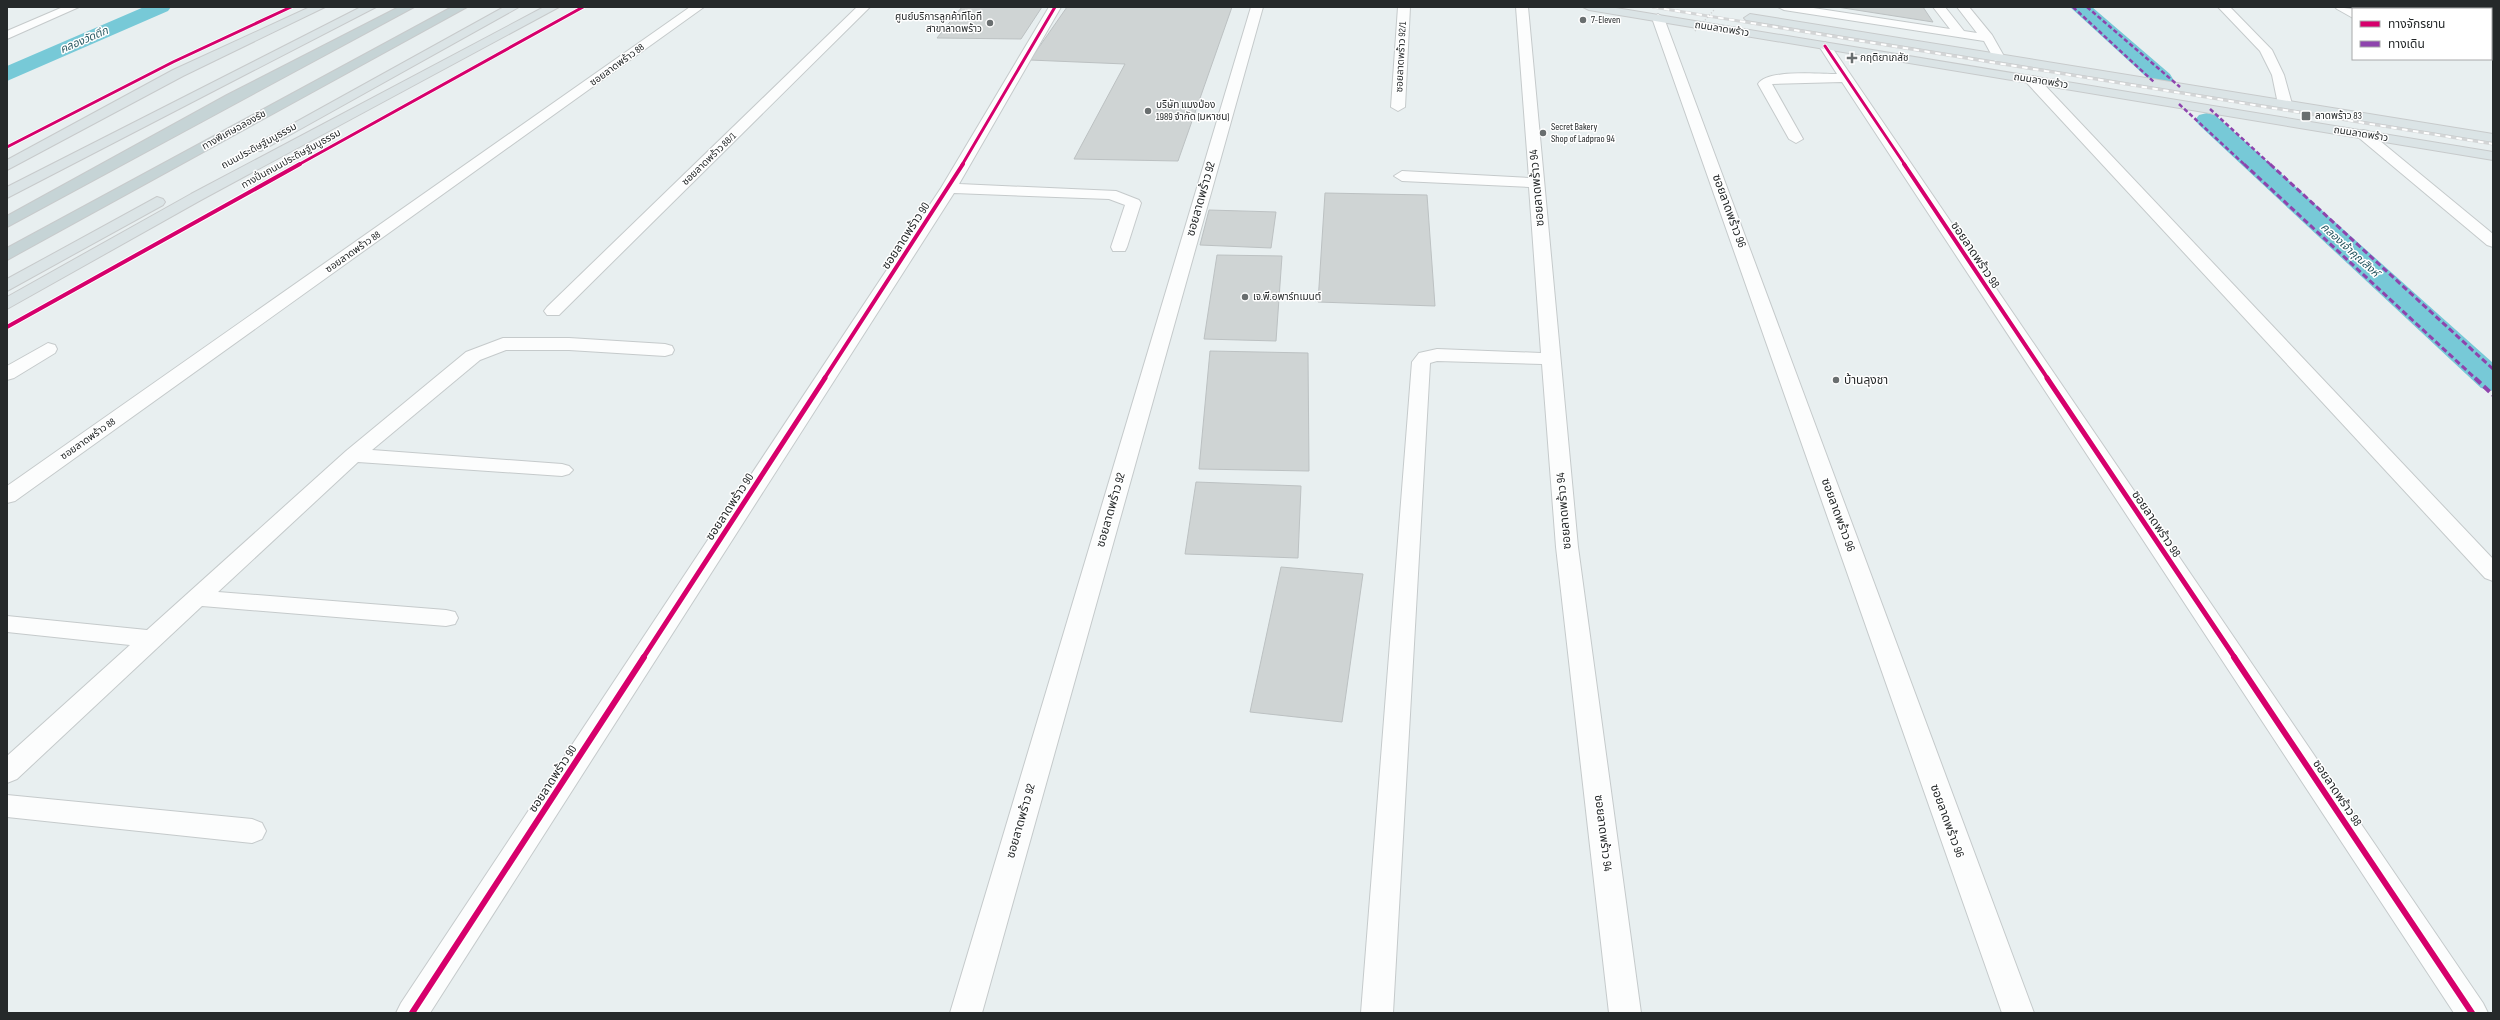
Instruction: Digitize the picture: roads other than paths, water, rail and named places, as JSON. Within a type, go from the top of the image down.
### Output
[{"type":"highway","points":[[7,222],[232,98],[408,7]]},
{"type":"highway","name":"ทางพิเศษฉลองรัช","points":[[7,255],[461,7]]},
{"type":"main road","points":[[7,166],[178,73],[319,7]]},
{"type":"main road","points":[[7,193],[370,7]]},
{"type":"main road","name":"ถนนประดิษฐ์มนูธรรม","points":[[241,156],[513,7]]},
{"type":"main road","points":[[7,304],[196,196],[553,7]]},
{"type":"main road","name":"ถนนลาดพร้าว","points":[[1589,7],[2493,156]]},
{"type":"main road","name":"ถนนลาดพร้าว","points":[[1740,16],[2493,138]]},
{"type":"main road","points":[[7,286],[171,194]]},
{"type":"street","points":[[7,35],[73,7]]},
{"type":"street","name":"ซอยลาดพร้าว 88","points":[[7,496],[698,7]]},
{"type":"street","name":"ซอยลาดพร้าว 88/1","points":[[553,311],[864,7]]},
{"type":"street","name":"ซอยลาดพร้าว 90","points":[[412,1013],[949,188],[1055,7]]},
{"type":"street","name":"ซอยลาดพร้าว 92","points":[[966,1013],[1257,7]]},
{"type":"street","name":"ซอยลาดพร้าว 92/1","points":[[1398,107],[1404,7]]},
{"type":"street","name":"ซอยลาดพร้าว 94","points":[[1522,7],[1567,547],[1625,1013]]},
{"type":"street","points":[[1784,7],[1988,38]]},
{"type":"street","points":[[1939,7],[1960,34]]},
{"type":"street","points":[[1963,7],[1988,38],[1999,58]]},
{"type":"street","points":[[2224,7],[2266,50],[2278,75],[2285,104]]},
{"type":"street","points":[[2341,7],[2352,13]]},
{"type":"street","points":[[2385,7],[2418,8]]},
{"type":"street","name":"ซอยลาดพร้าว 96","points":[[1658,18],[2018,1013]]},
{"type":"street","name":"ซอยลาดพร้าว 98","points":[[1825,46],[1844,78],[2472,1013]]},
{"type":"street","points":[[1796,139],[1766,82],[1772,79],[1844,78]]},
{"type":"street","points":[[2032,80],[2493,573]]},
{"type":"street","points":[[2363,134],[2493,242]]},
{"type":"street","points":[[1402,176],[1537,183]]},
{"type":"street","points":[[949,188],[1081,192],[1111,194],[1123,198],[1133,203],[1119,247]]},
{"type":"street","points":[[7,772],[352,455],[473,356],[503,344],[569,344],[665,350]]},
{"type":"street","points":[[7,374],[48,349]]},
{"type":"street","points":[[1377,1013],[1421,362],[1426,357],[1437,355],[1551,359]]},
{"type":"street","points":[[352,455],[562,470]]},
{"type":"street","points":[[196,598],[446,618]]},
{"type":"street","points":[[7,624],[151,640]]},
{"type":"street","points":[[7,806],[252,831]]},
{"type":"waterway","name":"คลองวัดตึก","points":[[7,74],[161,7]]},
{"type":"waterway","name":"คลองเจ้าคุณสิงห์","points":[[2080,7],[2162,79]]},
{"type":"waterway","name":"คลองเจ้าคุณสิงห์","points":[[2207,120],[2493,381]]},
{"type":"railway","points":[[1653,7],[2493,144]]},
{"type":"place","name":"7-Eleven","points":[[1583,20]]},
{"type":"place","name":"ศูนย์บริการลูกค้าทีโอที สาขาลาดพร้าว","points":[[990,23]]},
{"type":"place","name":"กฤติยาเภสัช","points":[[1852,58]]},
{"type":"place","name":"บริษัท แมงป่อง 1989 จำกัด (มหาชน)","points":[[1148,111]]},
{"type":"place","name":"ลาดพร้าว 83","points":[[2306,116]]},
{"type":"place","name":"Secret Bakery Shop of Ladprao 94","points":[[1543,133]]},
{"type":"place","name":"เจ.พี.อพาร์ทเมนต์","points":[[1245,297]]},
{"type":"place","name":"บ้านลุงชา","points":[[1836,380]]}]
